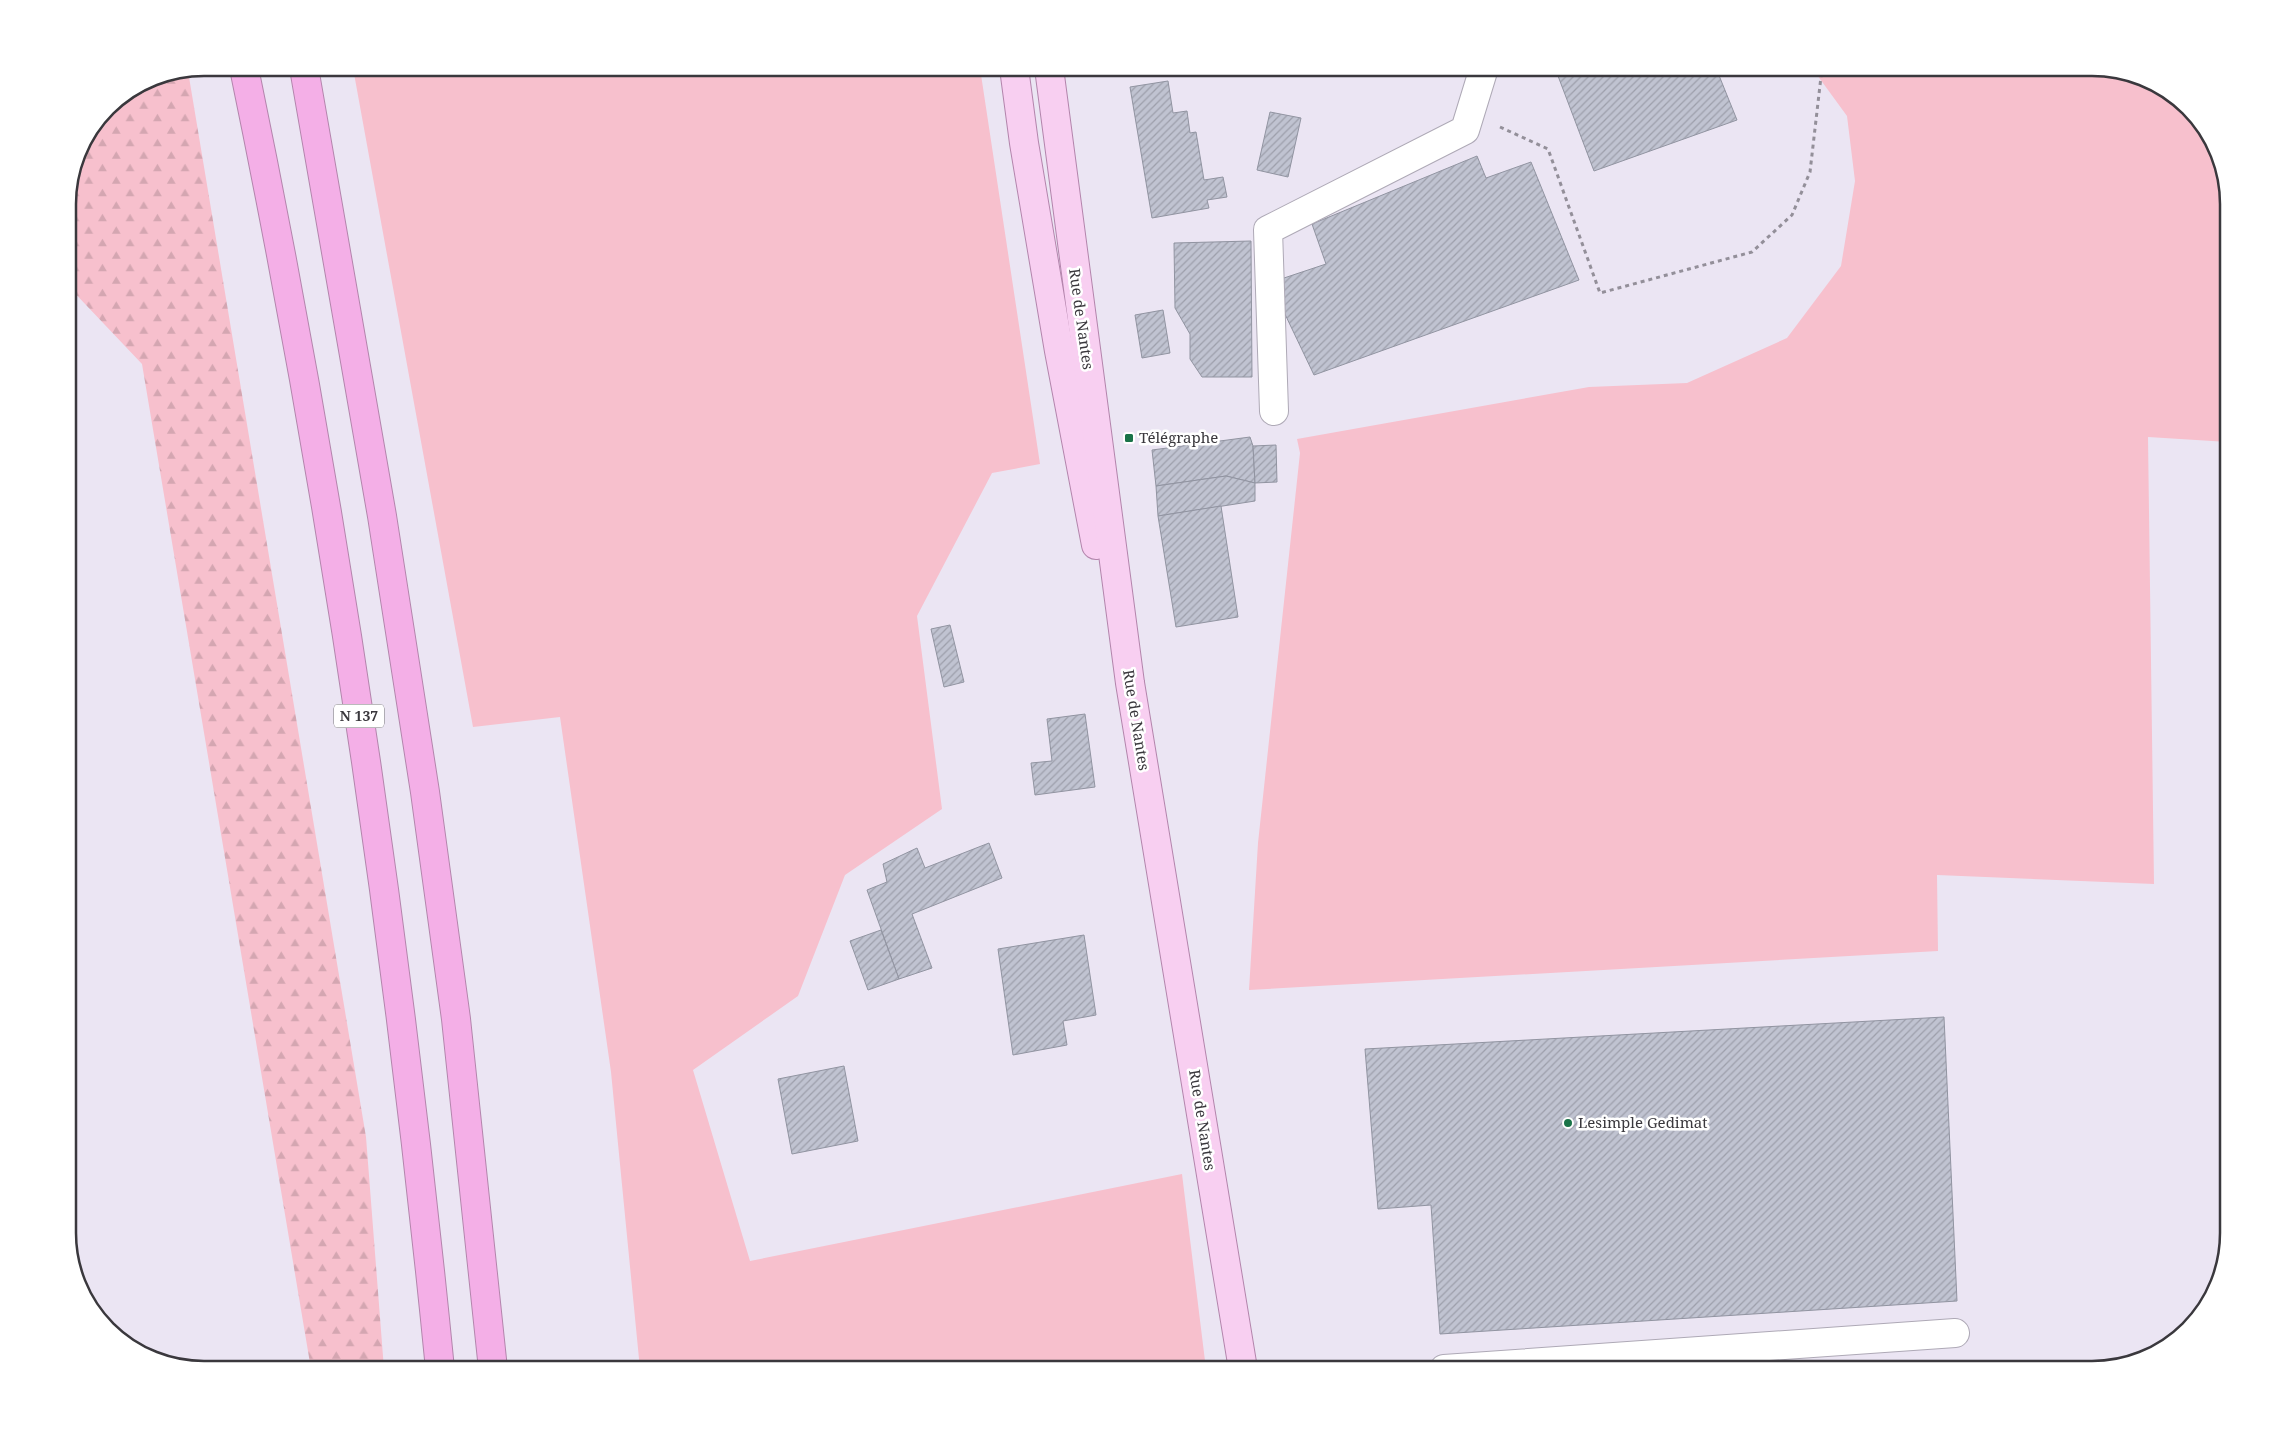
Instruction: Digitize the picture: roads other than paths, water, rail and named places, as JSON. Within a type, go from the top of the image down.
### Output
[{"type":"highway","name":"N 137","points":[[246,76],[276,222],[335,550],[368,770],[404,1040],[439,1361]]},
{"type":"highway","points":[[305,76],[374,468],[425,792],[456,1019],[492,1361]]},
{"type":"main road","points":[[1015,76],[1025,152],[1088,512],[1130,683]]},
{"type":"main road","name":"Rue de Nantes","points":[[1050,76],[1130,683],[1242,1361]]},
{"type":"lane","points":[[1274,411],[1268,230],[1465,130],[1482,76]]},
{"type":"lane","points":[[1568,1361],[1955,1333]]},
{"type":"place","name":"Télégraphe","points":[[1129,438]]},
{"type":"place","name":"Lesimple Gedimat","points":[[1568,1123]]}]
